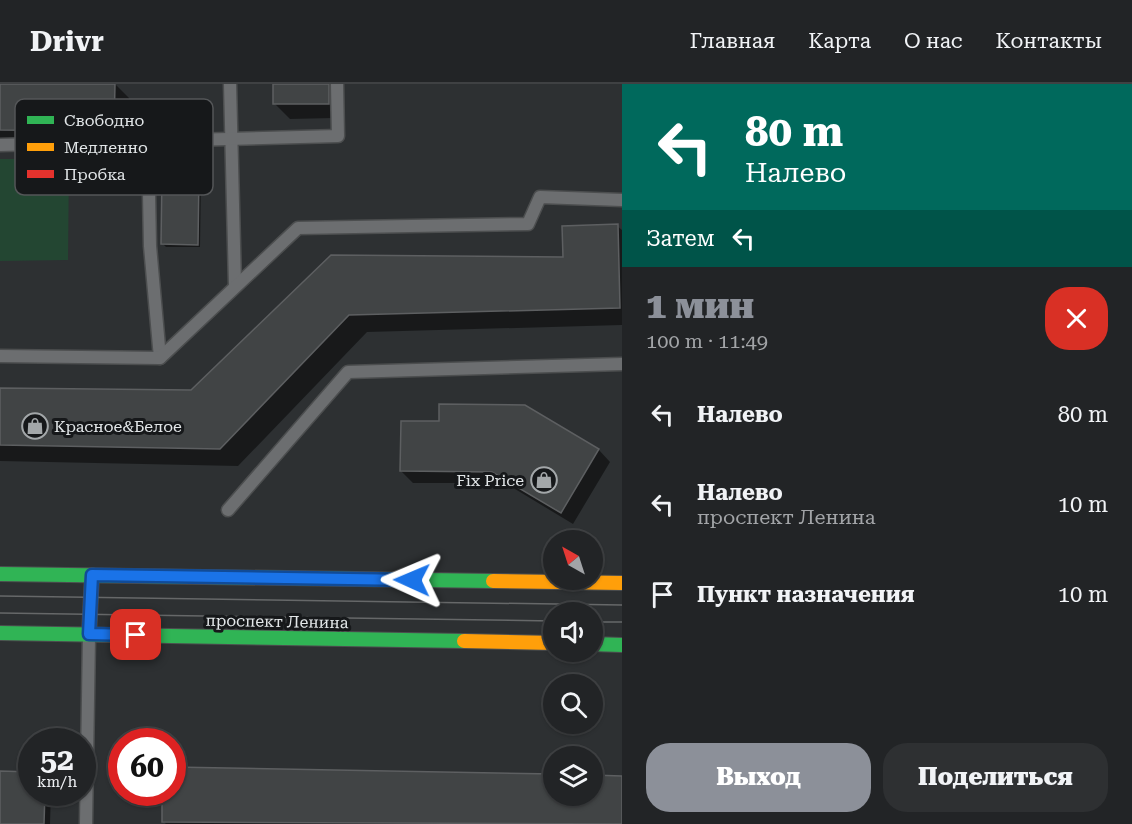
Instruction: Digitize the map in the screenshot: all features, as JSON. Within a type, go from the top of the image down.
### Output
[{"type":"main road","points":[[0,574],[622,583]]},
{"type":"main road","points":[[89,634],[92,575]]},
{"type":"main road","name":"проспект Ленина","points":[[0,633],[543,643]]},
{"type":"main road","points":[[603,644],[622,645]]},
{"type":"lane","points":[[230,84],[229,141],[235,285]]},
{"type":"lane","points":[[213,141],[338,136],[337,84]]},
{"type":"lane","points":[[0,145],[15,145]]},
{"type":"lane","points":[[149,195],[150,246],[160,358]]},
{"type":"lane","points":[[0,356],[160,358],[298,228],[528,224],[540,197],[622,200]]},
{"type":"lane","points":[[228,510],[348,372],[622,364]]},
{"type":"lane","points":[[86,824],[89,634]]},
{"type":"green space","points":[[0,159],[15,159],[15,195],[69,195],[68,260],[0,261]]},
{"type":"building","points":[[0,84],[115,84],[115,99],[15,99],[15,130],[0,130]]},
{"type":"building","points":[[273,84],[329,84],[329,104],[273,104]]},
{"type":"building","points":[[162,195],[199,195],[198,245],[161,244]]},
{"type":"building","points":[[618,224],[620,308],[349,315],[220,449],[0,445],[0,388],[191,390],[331,255],[563,257],[562,226]]},
{"type":"building","points":[[439,404],[525,405],[599,449],[561,513],[492,472],[400,471],[401,421],[439,421]]},
{"type":"building","points":[[186,767],[543,774],[543,806],[603,806],[603,775],[622,776],[622,824],[162,822],[162,806],[186,806]]},
{"type":"building","points":[[0,771],[18,772],[18,806],[45,806],[44,824],[0,824]]},
{"type":"tram line","points":[[0,596],[622,605]]},
{"type":"tram line","points":[[0,613],[543,621]]},
{"type":"tram line","points":[[603,622],[622,622]]},
{"type":"traffic: fast","points":[[0,574],[493,581]]},
{"type":"traffic: fast","points":[[0,633],[464,641]]},
{"type":"traffic: fast","points":[[603,644],[622,645]]},
{"type":"traffic: slow","points":[[493,581],[622,583]]},
{"type":"traffic: slow","points":[[464,641],[543,643]]},
{"type":"traffic: jam","points":[[89,634],[92,575]]},
{"type":"place","name":"Красное&Белое","points":[[35,426]]},
{"type":"place","name":"Fix Price","points":[[544,480]]},
{"type":"route","points":[[136,635],[89,634],[92,575],[412,580]]}]
